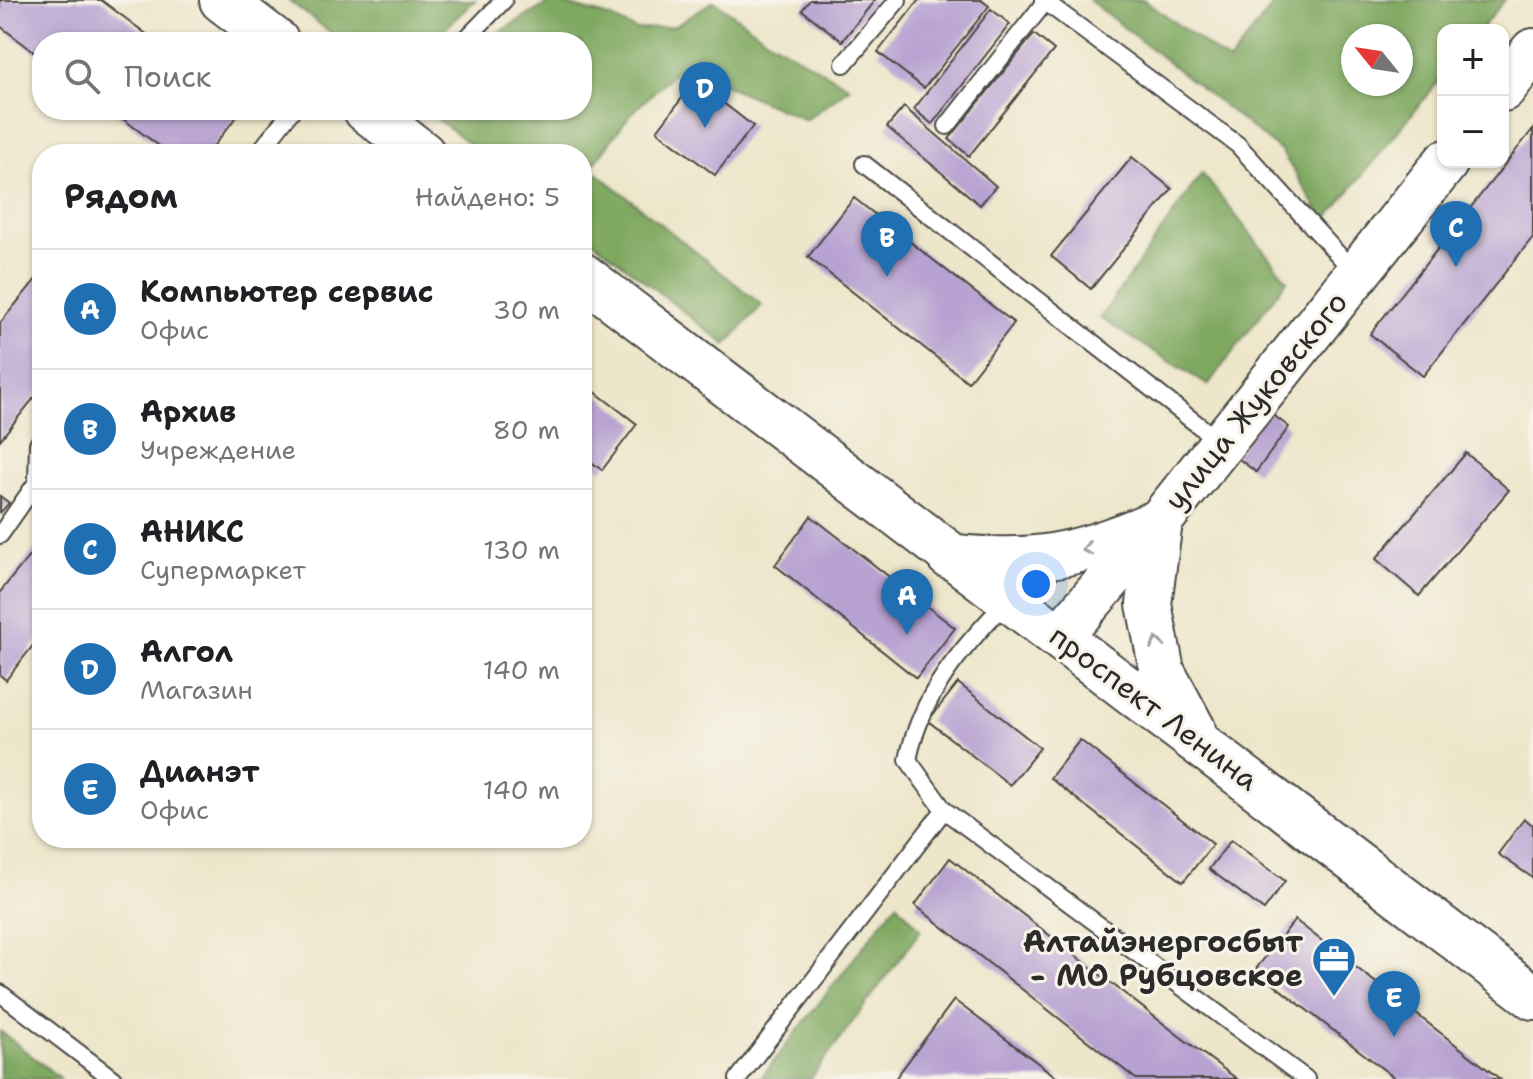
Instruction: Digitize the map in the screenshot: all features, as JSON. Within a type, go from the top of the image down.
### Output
[{"type":"street","points":[[222,0],[264,32]]},
{"type":"street","points":[[1509,81],[1533,51]]},
{"type":"street","points":[[387,120],[412,144]]},
{"type":"street","name":"улица Жуковского","points":[[1060,636],[1160,521],[1441,168]]},
{"type":"street","name":"проспект Ленина","points":[[592,283],[1533,997]]},
{"type":"street","points":[[949,556],[1036,561],[1098,547],[1160,521]]},
{"type":"street","points":[[1160,521],[1149,604],[1162,671],[1198,740]]},
{"type":"lane","points":[[473,32],[504,0]]},
{"type":"lane","points":[[844,64],[898,0]]},
{"type":"lane","points":[[947,126],[1044,1],[1238,145],[1357,276]]},
{"type":"lane","points":[[266,144],[284,120]]},
{"type":"lane","points":[[864,164],[1221,443]]},
{"type":"lane","points":[[0,535],[32,489]]},
{"type":"lane","points":[[1008,600],[964,649],[915,724],[908,760],[944,810],[1306,1079]]},
{"type":"lane","points":[[738,1079],[944,810]]},
{"type":"lane","points":[[0,993],[113,1079]]},
{"type":"green space","points":[[288,0],[475,0],[441,32],[330,32]]},
{"type":"green space","points":[[1089,0],[1144,0],[1229,62],[1277,0],[1505,0],[1485,24],[1437,24],[1437,83],[1325,221],[1281,151]]},
{"type":"green space","points":[[552,1],[610,17],[636,30],[675,26],[714,1],[767,39],[850,87],[806,120],[704,76],[685,62],[630,115],[592,167],[592,144],[469,144],[439,120],[592,120],[592,32],[499,32]]},
{"type":"green space","points":[[592,169],[762,305],[726,345],[592,240]]},
{"type":"green space","points":[[1202,173],[1287,280],[1208,385],[1100,318]]},
{"type":"green space","points":[[897,903],[921,930],[810,1079],[760,1079]]},
{"type":"green space","points":[[0,1031],[61,1079],[0,1079]]},
{"type":"building","points":[[0,0],[101,0],[144,32],[32,32],[32,50],[0,26]]},
{"type":"building","points":[[810,0],[875,0],[842,41],[802,10]]},
{"type":"building","points":[[919,0],[981,0],[989,6],[924,88],[878,52]]},
{"type":"building","points":[[991,9],[1010,24],[932,124],[914,109]]},
{"type":"building","points":[[1034,34],[1054,50],[969,156],[949,139]]},
{"type":"building","points":[[695,81],[753,126],[715,175],[657,131]]},
{"type":"building","points":[[904,107],[996,186],[980,205],[887,127]]},
{"type":"building","points":[[124,120],[234,120],[215,144],[157,144]]},
{"type":"building","points":[[1533,129],[1533,237],[1423,376],[1370,334],[1502,168],[1509,168],[1509,159]]},
{"type":"building","points":[[1132,157],[1172,189],[1091,289],[1051,256]]},
{"type":"building","points":[[854,198],[1014,323],[968,382],[808,257]]},
{"type":"building","points":[[32,284],[32,400],[0,440],[0,323]]},
{"type":"building","points":[[592,390],[637,424],[602,470],[592,462]]},
{"type":"building","points":[[1268,411],[1289,427],[1256,472],[1235,456]]},
{"type":"building","points":[[1466,453],[1509,490],[1419,596],[1376,559]]},
{"type":"building","points":[[0,496],[9,503],[0,513]]},
{"type":"building","points":[[811,516],[955,628],[916,678],[775,565]]},
{"type":"building","points":[[32,552],[32,647],[6,680],[0,675],[0,592]]},
{"type":"building","points":[[958,683],[1040,748],[1010,785],[928,721]]},
{"type":"building","points":[[1080,740],[1213,844],[1183,882],[1050,778]]},
{"type":"building","points":[[1524,819],[1533,825],[1533,878],[1498,854]]},
{"type":"building","points":[[1231,840],[1285,881],[1264,910],[1209,869]]},
{"type":"building","points":[[950,858],[1237,1079],[1136,1079],[915,905]]},
{"type":"building","points":[[1295,920],[1500,1079],[1396,1079],[1255,970]]},
{"type":"building","points":[[954,1000],[1059,1079],[895,1079]]},
{"type":"place","name":"Алгол","points":[[705,128]]},
{"type":"place","name":"АНИКС","points":[[1456,267]]},
{"type":"place","name":"Архив","points":[[887,277]]},
{"type":"place","name":"Компьютер сервис","points":[[907,635]]},
{"type":"place","name":"Алтайэнергосбыт - МО Рубцовское","points":[[1334,998]]},
{"type":"place","name":"Дианэт","points":[[1394,1037]]}]
